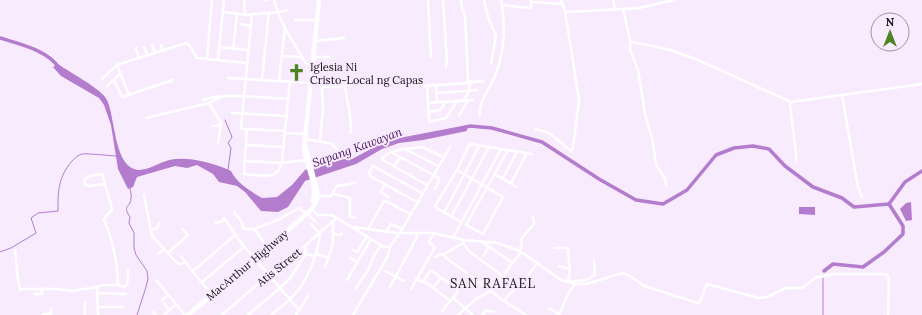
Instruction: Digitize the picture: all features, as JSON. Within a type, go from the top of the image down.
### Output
[{"type":"highway","name":"MacArthur Highway","points":[[186,315],[255,259],[312,209],[317,196],[304,146],[319,0]]},
{"type":"highway","name":"MacArthur Highway","points":[[307,214],[314,198],[315,186]]},
{"type":"street","points":[[207,59],[212,0]]},
{"type":"street","points":[[218,60],[224,0]]},
{"type":"street","points":[[244,0],[245,15]]},
{"type":"street","points":[[274,0],[277,12],[306,64],[312,65]]},
{"type":"street","points":[[428,0],[431,57]]},
{"type":"street","points":[[443,0],[447,61],[446,66]]},
{"type":"street","points":[[461,0],[465,18],[469,76],[469,91],[464,100]]},
{"type":"street","points":[[484,0],[488,17],[496,36],[491,63]]},
{"type":"street","points":[[480,116],[480,106],[495,76],[503,50],[505,23],[501,0]]},
{"type":"street","points":[[536,129],[549,134],[571,151],[573,148],[579,100],[565,11],[561,0]]},
{"type":"street","points":[[613,0],[615,9]]},
{"type":"street","points":[[565,11],[572,12],[639,8],[674,0]]},
{"type":"street","points":[[502,5],[530,8],[531,1],[562,4]]},
{"type":"street","points":[[622,9],[630,40],[631,53],[638,70],[653,142],[656,165],[665,178],[666,186]]},
{"type":"street","points":[[223,12],[245,15],[286,10]]},
{"type":"street","points":[[262,79],[268,12]]},
{"type":"street","points":[[233,48],[237,14]]},
{"type":"street","points":[[252,14],[241,128],[285,132],[333,144],[335,148],[339,150]]},
{"type":"street","points":[[295,20],[318,20]]},
{"type":"street","points":[[241,24],[251,26]]},
{"type":"street","points":[[279,80],[285,27]]},
{"type":"street","points":[[315,41],[344,38]]},
{"type":"street","points":[[630,40],[637,44],[669,49],[696,59],[791,102],[922,84]]},
{"type":"street","points":[[102,79],[117,65],[187,43],[196,58],[247,63]]},
{"type":"street","points":[[152,45],[155,53]]},
{"type":"street","points":[[161,45],[163,50]]},
{"type":"street","points":[[144,47],[147,55]]},
{"type":"street","points":[[219,47],[248,50]]},
{"type":"street","points":[[136,48],[139,58]]},
{"type":"street","points":[[282,56],[302,57]]},
{"type":"street","points":[[313,56],[330,57]]},
{"type":"street","points":[[117,65],[129,95]]},
{"type":"street","points":[[107,86],[120,74]]},
{"type":"street","points":[[320,141],[323,113],[321,77]]},
{"type":"street","points":[[228,78],[310,83]]},
{"type":"street","points":[[114,80],[121,97],[173,80]]},
{"type":"street","points":[[247,129],[244,174],[274,174],[279,170],[284,147],[290,81]]},
{"type":"street","points":[[457,101],[446,118],[429,122],[425,86],[483,81]]},
{"type":"street","points":[[436,85],[437,102]]},
{"type":"street","points":[[322,87],[346,87],[351,133]]},
{"type":"street","points":[[437,93],[478,90]]},
{"type":"street","points":[[842,95],[858,187],[862,197]]},
{"type":"street","points":[[146,118],[209,103],[222,96]]},
{"type":"street","points":[[202,100],[222,96],[289,99]]},
{"type":"street","points":[[459,116],[468,100]]},
{"type":"street","points":[[428,103],[473,100]]},
{"type":"street","points":[[429,112],[440,110],[446,102]]},
{"type":"street","points":[[791,102],[790,105],[796,160]]},
{"type":"street","points":[[209,103],[220,120],[221,125],[218,144]]},
{"type":"street","points":[[232,113],[286,116]]},
{"type":"street","points":[[213,126],[221,125]]},
{"type":"street","points":[[246,145],[284,147]]},
{"type":"street","points":[[461,222],[444,213],[435,206],[469,145],[532,154]]},
{"type":"street","points":[[444,213],[479,146]]},
{"type":"street","points":[[427,185],[394,167],[382,158],[391,152],[422,147],[443,157]]},
{"type":"street","points":[[353,315],[388,256],[390,247],[400,233],[450,147]]},
{"type":"street","points":[[452,217],[489,147]]},
{"type":"street","points":[[404,149],[438,166]]},
{"type":"street","points":[[453,238],[501,149]]},
{"type":"street","points":[[456,170],[481,185],[487,188],[503,197],[483,234],[466,225],[487,188],[494,174],[508,150]]},
{"type":"street","points":[[391,152],[439,179],[435,189]]},
{"type":"street","points":[[502,178],[517,152]]},
{"type":"street","points":[[511,183],[527,153]]},
{"type":"street","points":[[394,167],[400,157]]},
{"type":"street","points":[[244,161],[307,161]]},
{"type":"street","points":[[417,202],[369,174],[372,166],[422,193]]},
{"type":"street","points":[[105,184],[88,186],[85,184],[84,180],[89,176],[101,173],[103,175],[112,210],[104,220],[108,227],[116,260],[117,285]]},
{"type":"street","points":[[494,174],[517,186]]},
{"type":"street","points":[[333,194],[337,186],[355,183]]},
{"type":"street","points":[[385,184],[381,192],[388,196]]},
{"type":"street","points":[[317,196],[331,196],[333,194],[350,198],[350,216],[356,218]]},
{"type":"street","points":[[144,195],[152,236],[178,264],[185,262]]},
{"type":"street","points":[[368,229],[384,201],[410,214]]},
{"type":"street","points":[[234,212],[241,221],[244,229],[254,229],[280,219],[298,208],[300,208],[315,221]]},
{"type":"street","points":[[312,209],[317,215],[332,215],[381,245],[390,247]]},
{"type":"street","points":[[458,315],[476,299],[491,291],[513,263],[520,251],[522,243],[521,239],[534,224],[533,217]]},
{"type":"street","name":"Atis Street","points":[[222,315],[226,314],[269,275],[337,218]]},
{"type":"street","points":[[216,223],[225,219],[244,247],[299,310]]},
{"type":"street","points":[[325,266],[333,244],[333,222]]},
{"type":"street","points":[[151,230],[157,228],[159,223]]},
{"type":"street","points":[[271,315],[293,296],[316,256],[320,232],[310,224]]},
{"type":"street","points":[[386,232],[391,224],[402,229]]},
{"type":"street","points":[[352,227],[386,232],[434,233],[463,241],[498,243],[520,251],[556,277],[568,282],[575,284],[587,284],[622,272],[644,286],[698,303],[700,302],[707,284],[761,298],[786,288],[802,288],[815,278],[829,274],[882,274],[887,275],[889,278],[888,315]]},
{"type":"street","points":[[168,253],[188,236],[183,229]]},
{"type":"street","points":[[254,229],[268,248]]},
{"type":"street","points":[[334,234],[340,235],[342,233]]},
{"type":"street","points":[[390,287],[417,237],[417,233]]},
{"type":"street","points":[[410,289],[434,249],[434,246],[429,242],[434,233]]},
{"type":"street","points":[[193,271],[235,235]]},
{"type":"street","points":[[353,250],[357,252],[367,236]]},
{"type":"street","points":[[347,280],[372,239]]},
{"type":"street","points":[[436,257],[440,254],[444,255],[463,241]]},
{"type":"street","points":[[463,241],[470,252],[503,276]]},
{"type":"street","points":[[481,241],[513,263]]},
{"type":"street","points":[[356,288],[368,270],[381,245]]},
{"type":"street","points":[[248,315],[291,277],[306,253],[305,246]]},
{"type":"street","points":[[484,255],[489,246]]},
{"type":"street","points":[[202,282],[244,247]]},
{"type":"street","points":[[555,248],[568,249],[570,269],[568,282]]},
{"type":"street","points":[[158,254],[164,249]]},
{"type":"street","points":[[15,250],[20,289],[42,288],[70,291],[102,285],[117,285],[125,287],[128,278],[128,271]]},
{"type":"street","points":[[298,250],[316,256],[329,258]]},
{"type":"street","points":[[272,278],[287,267],[292,261],[295,253]]},
{"type":"street","points":[[444,255],[504,301],[526,315]]},
{"type":"street","points":[[181,256],[212,295]]},
{"type":"street","points":[[350,258],[358,262]]},
{"type":"street","points":[[568,282],[586,280],[595,275],[594,260]]},
{"type":"street","points":[[504,301],[538,263]]},
{"type":"street","points":[[559,266],[570,269]]},
{"type":"street","points":[[384,271],[404,281]]},
{"type":"street","points":[[423,282],[431,271],[458,289],[454,298],[442,311]]},
{"type":"street","points":[[433,288],[441,278]]},
{"type":"street","points":[[416,279],[433,288],[450,301]]},
{"type":"street","points":[[157,281],[186,315]]},
{"type":"street","points":[[549,308],[559,314],[568,294],[575,284]]},
{"type":"street","points":[[97,287],[98,315]]},
{"type":"street","points":[[35,294],[42,294],[42,288]]},
{"type":"street","points":[[97,293],[126,294]]},
{"type":"street","points":[[162,300],[168,295]]},
{"type":"street","points":[[296,315],[308,296]]},
{"type":"street","points":[[454,298],[473,315]]},
{"type":"street","points":[[85,302],[85,315]]},
{"type":"street","points":[[164,303],[169,310]]},
{"type":"street","points":[[164,315],[176,304]]},
{"type":"street","points":[[97,307],[123,307]]},
{"type":"street","points":[[43,314],[51,314],[51,308]]},
{"type":"street","points":[[482,315],[487,310],[494,312]]},
{"type":"street","points":[[153,312],[156,315]]},
{"type":"shaded area","points":[[58,64],[99,91],[107,100],[119,149],[122,158],[127,165],[134,169],[142,170],[169,160],[177,159],[209,163],[231,171],[240,183],[248,190],[262,198],[277,197],[292,185],[305,170],[315,166],[321,160],[352,159],[384,142],[394,139],[467,125],[467,131],[423,140],[399,143],[382,149],[356,164],[305,181],[288,207],[278,212],[261,211],[245,192],[237,186],[219,182],[213,174],[197,165],[187,168],[175,166],[137,177],[133,187],[128,189],[118,169],[111,125],[104,105],[99,98],[61,76],[53,67]]},
{"type":"shaded area","points":[[911,202],[912,220],[906,221],[900,209],[906,203]]},
{"type":"shaded area","points":[[799,207],[815,207],[815,215],[799,214]]},
{"type":"waterway","name":"Sapang Kawayan","points":[[0,38],[41,52],[59,68]]},
{"type":"waterway","points":[[225,120],[232,137],[228,143],[231,148],[228,170]]},
{"type":"waterway","name":"Sapang Kawayan","points":[[463,128],[470,126],[492,128],[542,142],[599,179],[636,200],[663,204],[687,190],[716,155],[734,148],[753,146],[769,149],[785,166],[813,187],[842,198],[854,207],[889,204],[905,182],[922,171]]},
{"type":"waterway","points":[[0,252],[11,248],[36,233],[31,218],[38,213],[58,211],[61,179],[67,167],[75,158],[81,154],[116,156]]},
{"type":"waterway","points":[[130,188],[131,199],[127,208],[130,217],[129,223],[134,233],[134,248],[136,255],[147,271],[148,279],[137,315]]},
{"type":"waterway","points":[[824,271],[833,264],[863,267],[884,252],[903,234],[903,226],[889,204]]},
{"type":"waterway","points":[[823,281],[823,315]]},
{"type":"place","name":"Iglesia Ni Cristo-Local ng Capas","points":[[297,73]]},
{"type":"district","name":"SAN RAFAEL","points":[[493,283]]}]
